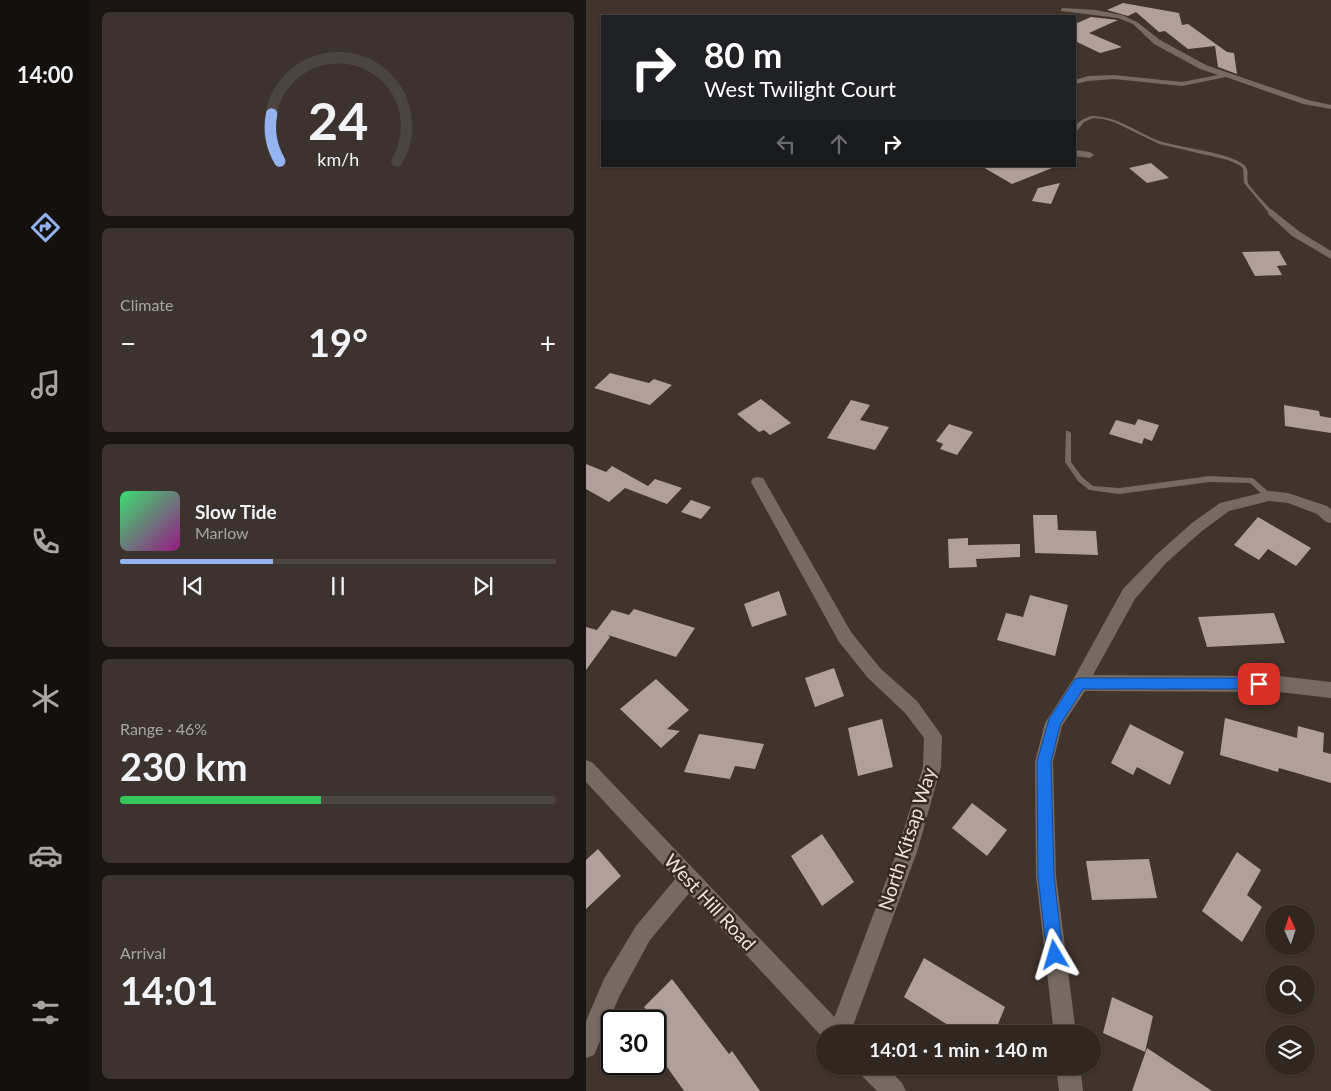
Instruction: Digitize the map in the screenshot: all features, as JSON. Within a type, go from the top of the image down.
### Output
[{"type":"street","points":[[1059,0],[1060,13],[1105,13],[1130,20],[1157,42],[1203,66],[1299,100],[1331,106]]},
{"type":"street","points":[[1076,82],[1086,78],[1110,77],[1182,84],[1227,75]]},
{"type":"street","points":[[1076,153],[1090,155]]},
{"type":"street","points":[[1271,212],[1296,234],[1331,256]]},
{"type":"street","name":"North Kitsap Way","points":[[758,482],[844,637],[874,674],[911,707],[933,736],[932,767],[907,852],[840,1025]]},
{"type":"street","points":[[1063,1025],[1046,876],[1044,762],[1054,723],[1080,683],[1129,594],[1161,559],[1197,527],[1226,507],[1269,496],[1288,498],[1306,503],[1322,510],[1331,518]]},
{"type":"street","points":[[1080,683],[1278,684],[1331,690]]},
{"type":"street","name":"West Hill Road","points":[[586,769],[688,879],[828,1025]]},
{"type":"street","points":[[586,1047],[612,987],[643,933],[688,879]]},
{"type":"street","points":[[877,1075],[894,1091]]},
{"type":"street","points":[[1069,1075],[1071,1091]]},
{"type":"lane","points":[[1076,128],[1078,124],[1091,118],[1107,118],[1152,140],[1230,159],[1245,168],[1246,184],[1271,212]]},
{"type":"lane","points":[[1068,433],[1068,462],[1080,479],[1091,488],[1119,491],[1210,479],[1252,481],[1269,496]]},
{"type":"building","points":[[1123,3],[1179,13],[1182,25],[1188,24],[1227,52],[1234,53],[1237,74],[1218,67],[1215,46],[1188,49],[1165,31],[1159,32],[1136,12],[1128,16],[1107,10]]},
{"type":"building","points":[[1091,17],[1118,20],[1089,33],[1122,47],[1100,53],[1076,41],[1076,24]]},
{"type":"building","points":[[1151,163],[1169,178],[1147,183],[1129,168]]},
{"type":"building","points":[[983,167],[1054,167],[1012,184]]},
{"type":"building","points":[[1060,183],[1051,204],[1032,201],[1038,188]]},
{"type":"building","points":[[1279,251],[1287,265],[1277,266],[1282,275],[1255,276],[1242,252]]},
{"type":"building","points":[[610,373],[649,383],[654,379],[672,385],[650,405],[594,388]]},
{"type":"building","points":[[761,399],[791,423],[770,435],[764,430],[759,432],[737,414]]},
{"type":"building","points":[[851,400],[870,405],[860,420],[889,427],[875,450],[827,438]]},
{"type":"building","points":[[1284,405],[1319,411],[1320,416],[1331,418],[1331,433],[1285,426]]},
{"type":"building","points":[[1138,419],[1159,425],[1152,441],[1144,438],[1142,444],[1109,434],[1116,420],[1135,425]]},
{"type":"building","points":[[949,424],[973,432],[957,455],[940,449],[943,444],[936,441]]},
{"type":"building","points":[[586,464],[606,472],[612,466],[648,486],[655,479],[682,488],[667,504],[625,488],[609,502],[586,489]]},
{"type":"building","points":[[691,500],[711,507],[701,519],[681,512]]},
{"type":"building","points":[[1033,515],[1057,515],[1058,530],[1096,531],[1098,555],[1035,553]]},
{"type":"building","points":[[1258,517],[1311,548],[1296,566],[1268,549],[1259,560],[1234,545]]},
{"type":"building","points":[[968,538],[968,545],[1020,544],[1020,557],[976,559],[977,567],[949,568],[948,539]]},
{"type":"building","points":[[779,591],[787,615],[752,627],[744,604]]},
{"type":"building","points":[[1030,595],[1068,605],[1055,656],[997,640],[1006,613],[1023,617]]},
{"type":"building","points":[[634,609],[695,628],[676,657],[608,635],[610,637],[586,670],[586,627],[597,630],[612,610],[629,615]]},
{"type":"building","points":[[1274,613],[1285,643],[1207,647],[1198,617]]},
{"type":"building","points":[[834,668],[844,696],[815,707],[805,678]]},
{"type":"building","points":[[656,679],[689,710],[667,729],[680,731],[661,748],[620,709]]},
{"type":"building","points":[[1225,718],[1297,738],[1298,726],[1324,733],[1323,752],[1331,754],[1331,783],[1279,768],[1278,772],[1220,755]]},
{"type":"building","points":[[882,719],[893,767],[858,776],[848,728]]},
{"type":"building","points":[[1130,724],[1184,752],[1170,785],[1137,767],[1133,775],[1111,763]]},
{"type":"building","points":[[699,734],[764,744],[755,769],[735,766],[730,779],[684,772]]},
{"type":"building","points":[[972,803],[1007,830],[987,856],[952,828]]},
{"type":"building","points":[[822,834],[854,882],[822,906],[791,856]]},
{"type":"building","points":[[598,849],[621,876],[586,909],[586,860]]},
{"type":"building","points":[[1237,852],[1261,870],[1247,895],[1262,907],[1242,942],[1202,911]]},
{"type":"building","points":[[1149,859],[1157,898],[1092,900],[1086,861]]},
{"type":"building","points":[[924,958],[1005,1007],[998,1025],[948,1025],[904,997]]},
{"type":"building","points":[[672,979],[729,1054],[732,1051],[760,1091],[684,1091],[666,1066],[666,1010],[646,1010],[644,1007]]},
{"type":"building","points":[[1112,997],[1153,1016],[1145,1052],[1103,1033]]},
{"type":"building","points":[[1147,1048],[1212,1091],[1132,1091]]},
{"type":"route","points":[[1055,955],[1046,876],[1044,762],[1054,723],[1080,683],[1259,684]]}]
